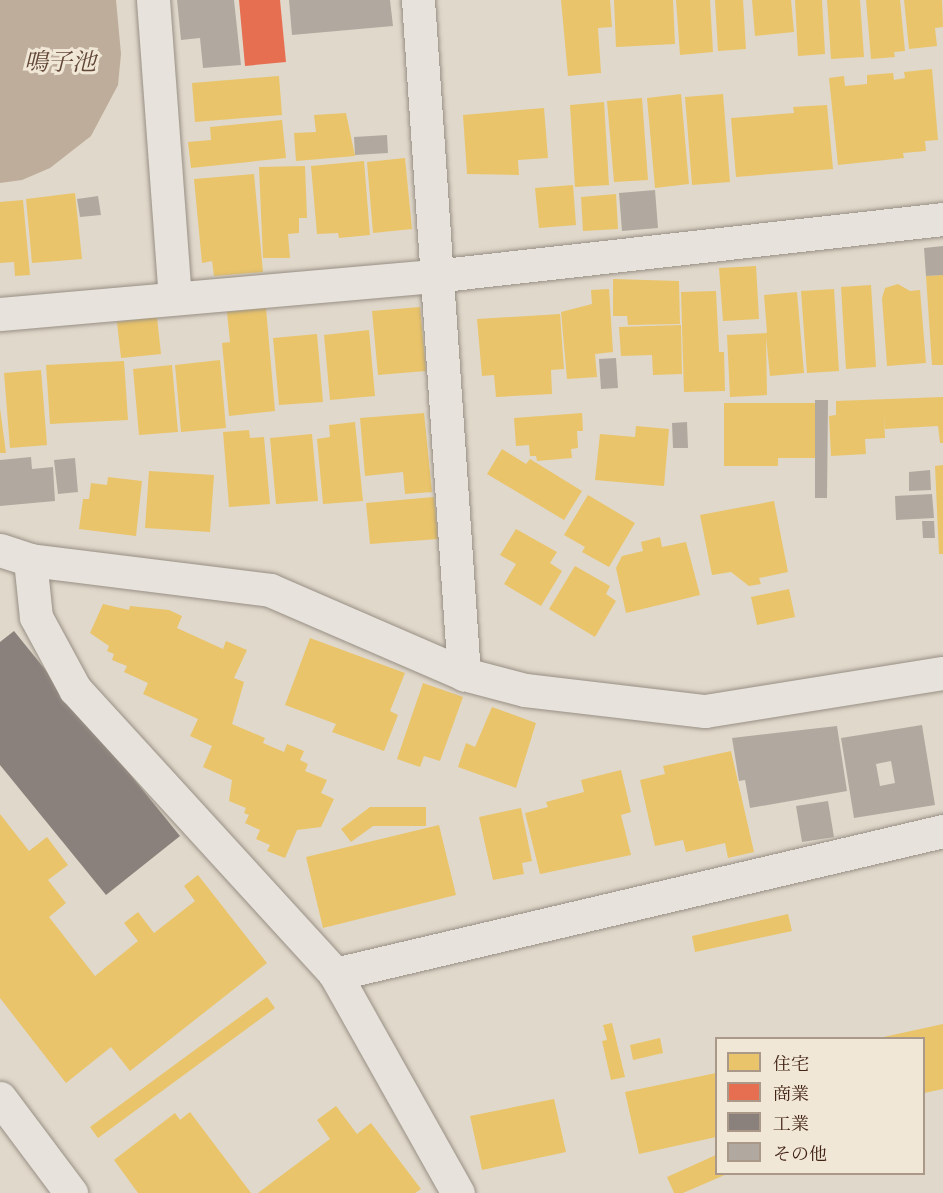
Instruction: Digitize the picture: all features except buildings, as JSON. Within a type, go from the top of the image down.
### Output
[{"type":"street","points":[[153,0],[175,298]]},
{"type":"street","points":[[418,0],[434,276],[464,674]]},
{"type":"street","points":[[0,314],[434,276],[943,219]]},
{"type":"street","points":[[0,550],[30,560],[270,590],[464,674],[525,690],[705,711],[943,673]]},
{"type":"street","points":[[30,560],[36,617],[75,689],[335,974],[458,1193]]},
{"type":"street","points":[[335,974],[943,831]]},
{"type":"street","points":[[0,1098],[71,1193]]},
{"type":"water","name":"鳴子池","points":[[0,0],[116,0],[121,54],[118,85],[91,136],[50,168],[22,180],[0,183]]}]
